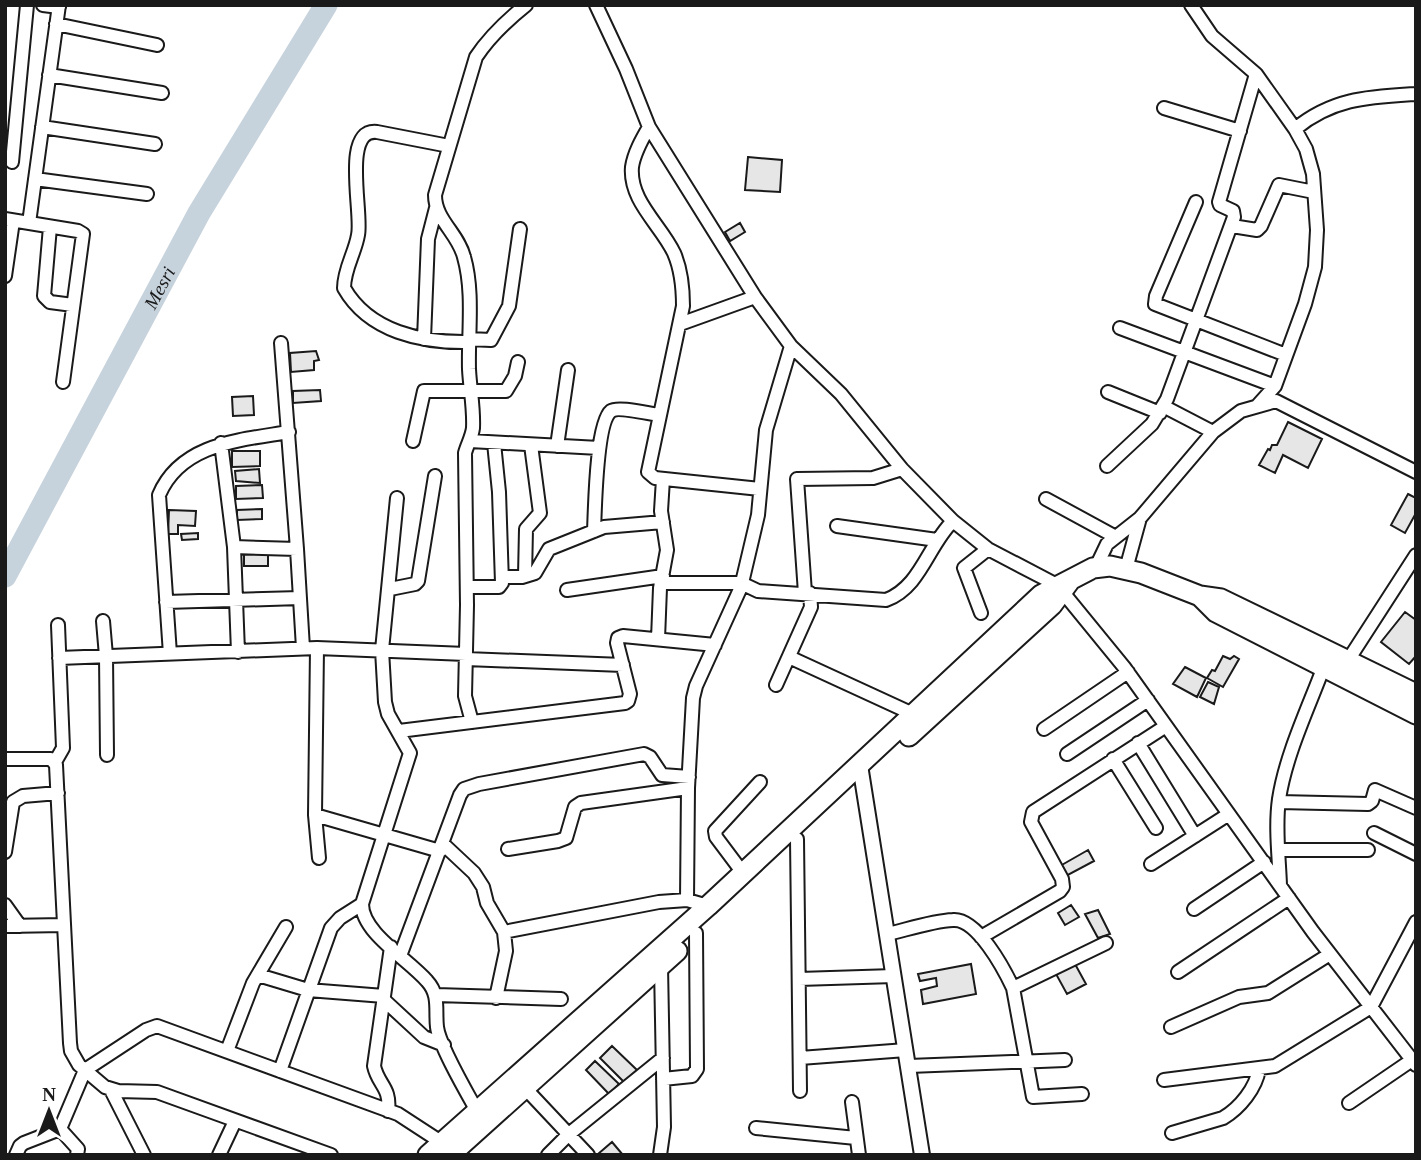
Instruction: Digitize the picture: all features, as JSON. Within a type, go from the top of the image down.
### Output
[{"type":"main road","points":[[439,1151],[525,1088],[661,966],[797,839],[914,714],[1041,595],[1096,567],[1126,569],[1200,596],[1221,599],[1416,714]]},
{"type":"main road","points":[[439,1151],[477,1111],[743,873],[1052,605],[1064,585]]},
{"type":"main road","points":[[1337,667],[1416,694]]},
{"type":"street","points":[[12,162],[27,5]]},
{"type":"street","points":[[29,223],[59,6],[43,5]]},
{"type":"street","points":[[424,340],[428,239],[436,208],[435,195],[476,57],[486,40],[526,5]]},
{"type":"street","points":[[596,5],[649,127],[755,297],[791,345],[841,394],[902,469],[953,521],[988,549],[1064,585],[1280,886],[1414,1063],[1349,1103]]},
{"type":"street","points":[[1191,5],[1212,36],[1256,74],[1295,129],[1306,149],[1313,174],[1317,230],[1315,267],[1305,304],[1275,386],[1257,406]]},
{"type":"street","points":[[56,24],[156,45]]},
{"type":"street","points":[[1107,466],[1152,424],[1162,410],[1232,226],[1234,213],[1219,202],[1256,74]]},
{"type":"street","points":[[49,75],[162,93]]},
{"type":"street","points":[[1295,129],[1315,113],[1363,97],[1416,94]]},
{"type":"street","points":[[1164,108],[1240,131]]},
{"type":"street","points":[[42,127],[155,144]]},
{"type":"street","points":[[649,127],[634,157],[632,178],[639,198],[674,253],[683,292],[680,324],[648,472],[655,478],[760,489]]},
{"type":"street","points":[[449,146],[371,131],[362,136],[356,165],[358,235],[344,288],[368,316],[388,328],[424,340],[441,342],[491,340],[509,306],[520,229]]},
{"type":"street","points":[[35,178],[148,194]]},
{"type":"street","points":[[1232,226],[1257,230],[1279,185],[1314,192]]},
{"type":"street","points":[[1196,202],[1154,301],[1158,306],[1286,355]]},
{"type":"street","points":[[436,208],[464,256],[469,290],[473,418],[470,441],[465,453],[465,696],[472,722]]},
{"type":"street","points":[[5,274],[9,220],[82,232],[63,382]]},
{"type":"street","points":[[50,227],[44,296],[50,302],[73,305]]},
{"type":"street","points":[[680,324],[755,297]]},
{"type":"street","points":[[1120,328],[1275,386]]},
{"type":"street","points":[[281,343],[303,648]]},
{"type":"street","points":[[687,900],[693,698],[740,588],[758,515],[766,430],[791,345]]},
{"type":"street","points":[[413,441],[424,391],[506,391],[515,376],[518,362]]},
{"type":"street","points":[[557,446],[568,370]]},
{"type":"street","points":[[1108,392],[1162,410],[1213,432]]},
{"type":"street","points":[[1096,567],[1107,544],[1140,518],[1213,432],[1241,411],[1257,406],[1276,401],[1416,472]]},
{"type":"street","points":[[594,531],[599,448],[607,417],[613,410],[660,415]]},
{"type":"street","points":[[170,654],[159,495],[173,473],[192,456],[221,443],[289,432]]},
{"type":"street","points":[[470,441],[599,448]]},
{"type":"street","points":[[221,443],[234,547],[238,652]]},
{"type":"street","points":[[467,587],[499,587],[502,583],[499,492],[494,443]]},
{"type":"street","points":[[525,576],[526,529],[540,513],[531,444]]},
{"type":"street","points":[[776,685],[811,607],[807,593],[797,479],[873,478],[902,469]]},
{"type":"street","points":[[390,589],[418,581],[435,476]]},
{"type":"street","points":[[658,639],[667,550],[663,522],[663,479]]},
{"type":"street","points":[[397,499],[384,642],[386,709],[410,753],[362,904],[366,921],[427,981],[436,995],[437,1027],[477,1111]]},
{"type":"street","points":[[1046,499],[1114,536]]},
{"type":"street","points":[[1126,569],[1140,518]]},
{"type":"street","points":[[567,590],[662,579],[758,591],[886,600],[897,596],[918,574],[937,540],[953,521]]},
{"type":"street","points":[[502,577],[535,573],[550,550],[604,527],[663,522]]},
{"type":"street","points":[[837,526],[937,540]]},
{"type":"street","points":[[234,547],[297,550]]},
{"type":"street","points":[[981,613],[964,568],[988,549]]},
{"type":"street","points":[[1280,886],[1279,802],[1288,764],[1337,667],[1416,555]]},
{"type":"street","points":[[166,603],[300,598]]},
{"type":"street","points":[[103,621],[107,755]]},
{"type":"street","points":[[58,625],[63,748],[55,762],[71,1051],[85,1070],[111,1090],[144,1155]]},
{"type":"street","points":[[399,731],[625,704],[630,694],[618,638],[622,636],[715,645]]},
{"type":"street","points":[[59,658],[238,652],[384,642],[466,656],[623,665]]},
{"type":"street","points":[[317,648],[315,815],[319,858]]},
{"type":"street","points":[[789,657],[914,714]]},
{"type":"street","points":[[1044,729],[1128,671]]},
{"type":"street","points":[[1067,754],[1147,700]]},
{"type":"street","points":[[981,937],[1063,887],[1062,879],[1031,822],[1031,815],[1112,759],[1166,726]]},
{"type":"street","points":[[1138,743],[1195,836]]},
{"type":"street","points":[[388,1111],[387,1089],[374,1066],[384,998],[396,951],[441,847],[460,795],[471,786],[643,754],[650,757],[662,775],[689,783]]},
{"type":"street","points":[[5,759],[51,759],[55,762]]},
{"type":"street","points":[[1112,759],[1156,828]]},
{"type":"street","points":[[861,772],[922,1155]]},
{"type":"street","points":[[743,873],[715,834],[717,828],[760,782]]},
{"type":"street","points":[[508,849],[566,838],[575,807],[581,803],[689,783]]},
{"type":"street","points":[[1279,802],[1368,804],[1372,802],[1375,790],[1416,808]]},
{"type":"street","points":[[5,852],[7,826],[12,807],[18,798],[58,793]]},
{"type":"street","points":[[1151,864],[1229,814]]},
{"type":"street","points":[[315,815],[385,835],[441,847],[474,873],[504,932],[506,951],[496,998]]},
{"type":"street","points":[[1374,833],[1416,854]]},
{"type":"street","points":[[797,839],[800,1091]]},
{"type":"street","points":[[1279,850],[1368,850]]},
{"type":"street","points":[[1194,909],[1264,862]]},
{"type":"street","points":[[1178,972],[1289,898]]},
{"type":"street","points":[[504,932],[638,905],[687,900],[708,906]]},
{"type":"street","points":[[280,1071],[331,928],[340,918],[362,904]]},
{"type":"street","points":[[5,905],[20,926]]},
{"type":"street","points":[[888,934],[954,920],[970,924],[1013,988],[1034,1097],[1082,1094]]},
{"type":"street","points":[[1164,1080],[1259,1069],[1283,1063],[1371,1007],[1416,922]]},
{"type":"street","points":[[5,926],[64,925]]},
{"type":"street","points":[[227,1051],[258,975],[286,927]]},
{"type":"street","points":[[663,1079],[692,1076],[697,1069],[696,933]]},
{"type":"street","points":[[1013,988],[1106,943]]},
{"type":"street","points":[[1171,1027],[1239,997],[1268,993],[1330,954]]},
{"type":"street","points":[[660,1155],[664,1133],[661,966]]},
{"type":"street","points":[[258,975],[308,990],[384,998],[424,1037],[444,1045]]},
{"type":"street","points":[[799,979],[894,976]]},
{"type":"street","points":[[436,995],[561,999]]},
{"type":"street","points":[[16,1155],[24,1143],[60,1129],[85,1070],[146,1030],[157,1026],[406,1118],[439,1151]]},
{"type":"street","points":[[800,1058],[906,1049]]},
{"type":"street","points":[[548,1155],[569,1134],[663,1058]]},
{"type":"street","points":[[909,1066],[1065,1060]]},
{"type":"street","points":[[1172,1133],[1223,1118],[1231,1113],[1253,1086],[1259,1069]]},
{"type":"street","points":[[525,1088],[588,1155]]},
{"type":"street","points":[[111,1090],[156,1092],[331,1155]]},
{"type":"street","points":[[852,1102],[859,1155]]},
{"type":"street","points":[[219,1155],[235,1121]]},
{"type":"street","points":[[755,1128],[856,1138]]},
{"type":"street","points":[[60,1129],[78,1149],[77,1155]]},
{"type":"building","points":[[748,157],[782,160],[780,192],[745,190]]},
{"type":"building","points":[[740,223],[745,232],[730,241],[725,232]]},
{"type":"building","points":[[316,351],[319,360],[314,361],[314,370],[291,372],[290,353]]},
{"type":"building","points":[[320,390],[321,401],[293,403],[293,391]]},
{"type":"building","points":[[253,396],[254,415],[233,416],[232,397]]},
{"type":"building","points":[[1288,422],[1322,439],[1308,468],[1283,455],[1275,473],[1259,465],[1268,449],[1277,445]]},
{"type":"building","points":[[232,451],[260,451],[260,466],[232,467]]},
{"type":"building","points":[[259,469],[260,483],[236,481],[235,471]]},
{"type":"building","points":[[262,485],[263,498],[236,499],[236,486]]},
{"type":"building","points":[[1408,494],[1416,498],[1416,513],[1405,533],[1391,525]]},
{"type":"building","points":[[262,509],[262,519],[237,520],[237,510]]},
{"type":"building","points":[[169,510],[196,511],[195,526],[178,525],[178,534],[168,534]]},
{"type":"building","points":[[198,533],[198,539],[182,540],[181,534]]},
{"type":"building","points":[[268,552],[268,566],[244,566],[244,553]]},
{"type":"building","points":[[1405,612],[1416,620],[1416,656],[1409,664],[1381,642]]},
{"type":"building","points":[[1223,656],[1239,659],[1223,687],[1207,678],[1212,670],[1215,671]]},
{"type":"building","points":[[1185,667],[1206,678],[1197,697],[1173,684]]},
{"type":"building","points":[[1208,682],[1219,687],[1214,704],[1200,697]]},
{"type":"building","points":[[1088,850],[1094,861],[1066,876],[1060,866]]},
{"type":"building","points":[[1071,905],[1079,917],[1065,925],[1058,913]]},
{"type":"building","points":[[1098,910],[1110,934],[1098,938],[1085,914]]},
{"type":"building","points":[[971,964],[976,994],[923,1004],[921,990],[937,986],[936,978],[920,981],[918,974]]},
{"type":"building","points":[[1075,964],[1086,984],[1067,994],[1056,974]]},
{"type":"building","points":[[612,1046],[637,1070],[624,1082],[600,1058]]},
{"type":"building","points":[[595,1061],[619,1084],[609,1094],[586,1070]]},
{"type":"building","points":[[612,1142],[623,1155],[598,1154]]},
{"type":"waterway","name":"Mesri","points":[[5,576],[199,213],[326,5]]}]
